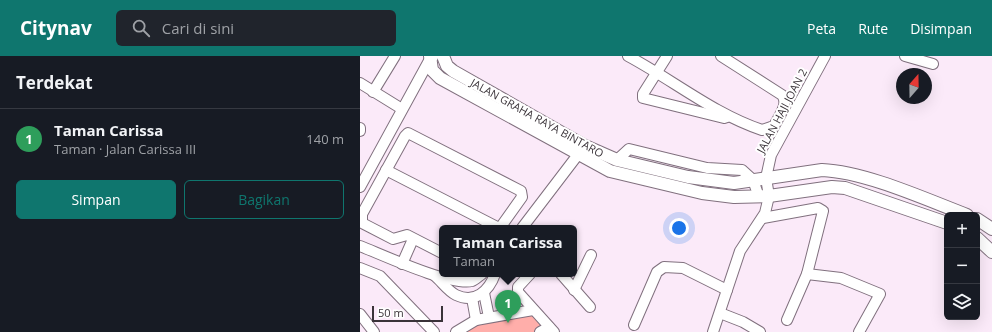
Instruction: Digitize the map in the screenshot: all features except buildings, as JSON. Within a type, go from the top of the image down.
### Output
[{"type":"main road","name":"JALAN GRAHA RAYA BINTARO","points":[[443,56],[447,66],[453,71],[581,151],[610,171],[702,193],[734,197],[764,196],[832,187],[846,188],[944,222]]},
{"type":"main road","name":"JALAN GRAHA RAYA BINTARO","points":[[431,57],[432,70],[440,78],[581,151],[708,181],[734,183],[822,170],[836,171],[851,174],[914,194],[959,212]]},
{"type":"main road","points":[[980,221],[992,228]]},
{"type":"main road","points":[[980,241],[992,252]]},
{"type":"street","points":[[373,92],[395,56]]},
{"type":"street","points":[[628,56],[657,72],[729,117],[762,130],[774,126],[785,104],[785,99],[782,94],[721,56]]},
{"type":"street","points":[[667,56],[642,97],[644,99],[724,118],[729,117]]},
{"type":"street","name":"JALAN HAJI JOAN 2","points":[[766,178],[771,155],[825,56]]},
{"type":"street","points":[[905,56],[933,64]]},
{"type":"street","points":[[360,187],[431,57]]},
{"type":"street","points":[[360,83],[402,109]]},
{"type":"street","points":[[439,252],[406,235],[392,240],[362,223],[362,214],[408,133],[521,191],[522,197],[501,225]]},
{"type":"street","points":[[524,225],[581,151]]},
{"type":"street","points":[[386,170],[493,225]]},
{"type":"street","points":[[712,332],[740,251],[763,218],[766,178]]},
{"type":"street","points":[[753,180],[764,196]]},
{"type":"street","points":[[763,218],[818,208],[824,211],[807,274],[787,320]]},
{"type":"street","points":[[402,264],[412,238]]},
{"type":"street","points":[[360,246],[402,264],[439,275]]},
{"type":"street","points":[[574,290],[591,255]]},
{"type":"street","points":[[634,326],[658,272],[664,267],[683,268],[727,290]]},
{"type":"street","points":[[360,268],[380,276],[434,332]]},
{"type":"street","points":[[434,274],[455,294],[465,298],[472,298],[484,293],[492,284],[494,277]]},
{"type":"street","points":[[807,274],[841,278],[880,294],[859,332]]},
{"type":"street","points":[[445,277],[460,281],[473,281],[478,277]]},
{"type":"street","points":[[528,277],[517,290],[548,330]]},
{"type":"street","points":[[563,277],[590,306]]},
{"type":"street","points":[[484,293],[489,317]]},
{"type":"street","points":[[472,298],[476,320]]},
{"type":"street","points":[[456,332],[476,320],[533,310]]},
{"type":"street","points":[[720,312],[760,332]]},
{"type":"street","points":[[360,314],[374,332]]},
{"type":"shaded area","points":[[533,310],[549,327],[540,332],[456,332],[476,320]]},
{"type":"place","name":"Taman Carissa","points":[[508,323]]}]
